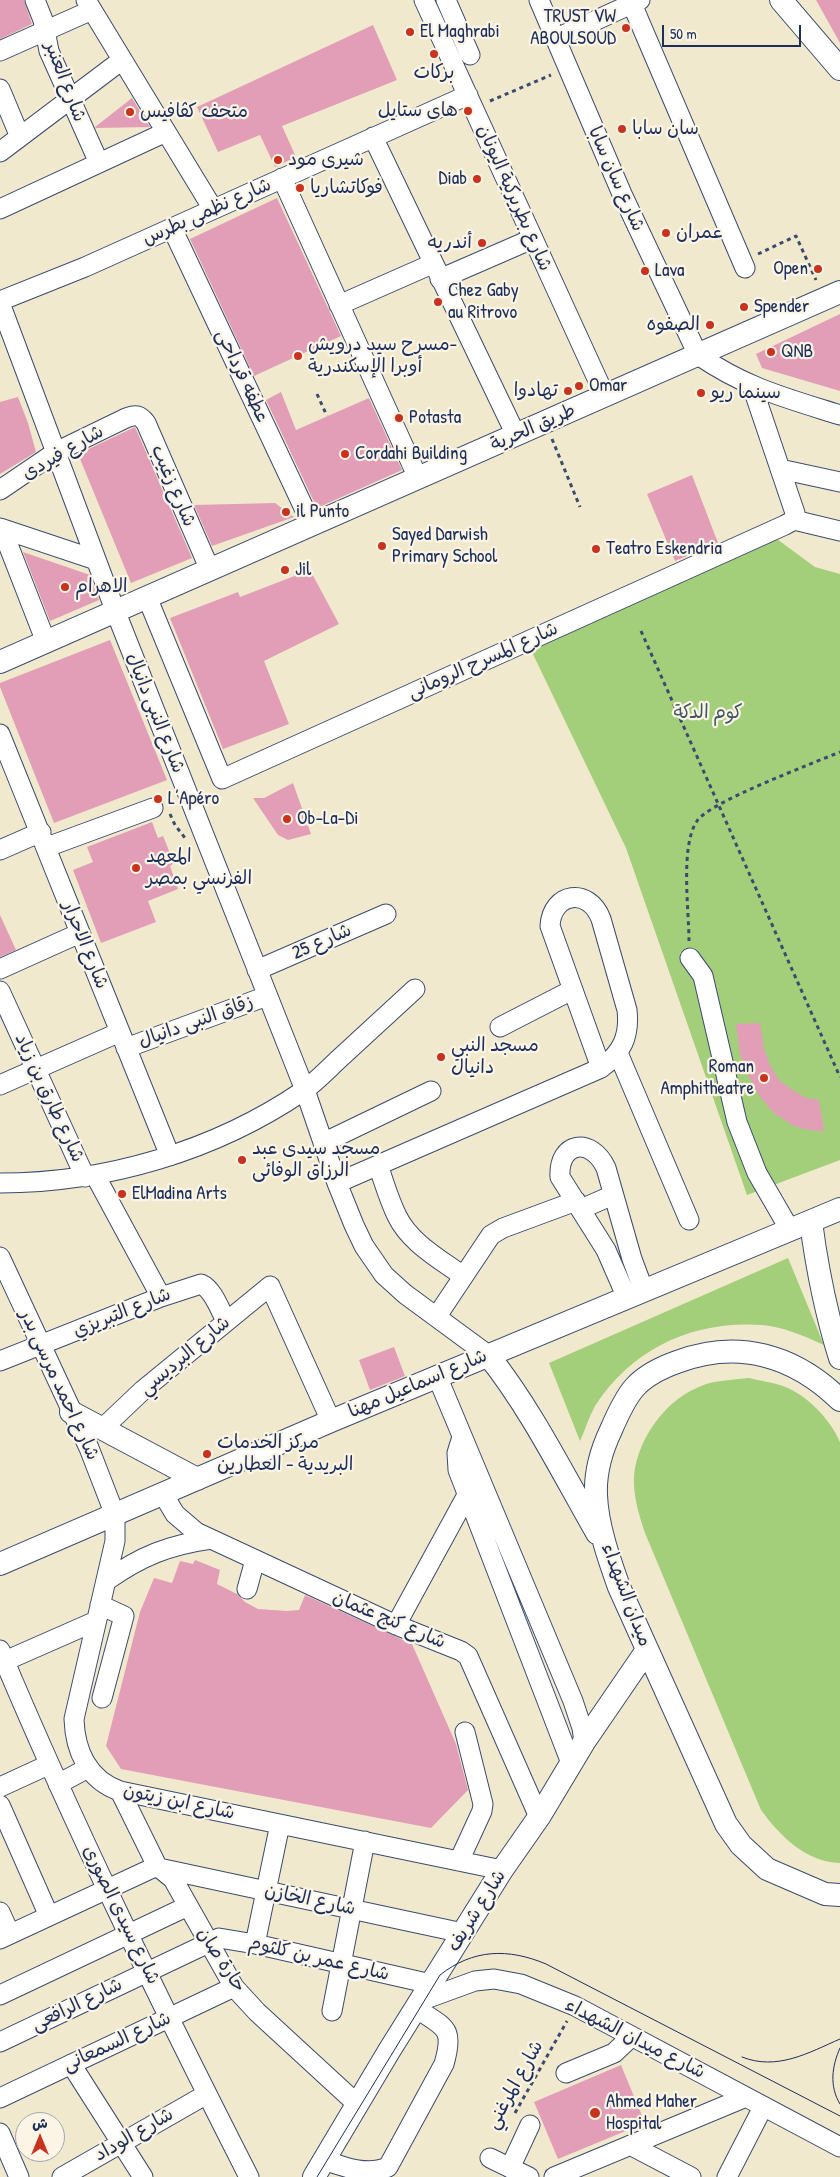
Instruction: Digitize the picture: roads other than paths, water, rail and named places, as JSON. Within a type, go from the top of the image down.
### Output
[{"type":"main road","points":[[781,0],[840,68]]},
{"type":"main road","name":"طريق الحرية","points":[[0,662],[832,296]]},
{"type":"main road","name":"شارع اسماعيل مهنا","points":[[0,1564],[437,1376],[840,1209]]},
{"type":"main road","points":[[811,1222],[820,1280],[840,1358]]},
{"type":"main road","name":"ميدان الشهداء","points":[[840,1400],[829,1389],[800,1371],[764,1354],[730,1350],[695,1355],[663,1367],[635,1387],[616,1419],[602,1450],[596,1495],[606,1548],[619,1587],[726,1824],[741,1844],[767,1868],[825,1894],[840,1895]]},
{"type":"main road","points":[[488,1355],[510,1383],[534,1421],[606,1548]]},
{"type":"main road","points":[[72,1412],[197,1479]]},
{"type":"main road","name":"شارع شريف","points":[[319,2169],[357,2104],[502,1870],[539,1817],[584,1742],[647,1650]]},
{"type":"street","name":"شارع العنبر","points":[[34,0],[46,31],[49,51],[99,163]]},
{"type":"street","name":"شارع بطريركية اليونان","points":[[424,0],[605,396]]},
{"type":"street","points":[[446,0],[470,55]]},
{"type":"street","name":"شارع سان سابا","points":[[539,0],[622,194],[698,355]]},
{"type":"street","points":[[555,39],[636,2],[744,265]]},
{"type":"street","points":[[0,51],[46,31],[89,5],[213,209]]},
{"type":"street","points":[[0,152],[122,60]]},
{"type":"street","points":[[0,89],[20,137]]},
{"type":"street","name":"شارع نظمى بطرس","points":[[0,302],[85,267],[373,137],[471,101]]},
{"type":"street","points":[[0,209],[166,132]]},
{"type":"street","points":[[373,137],[516,435]]},
{"type":"street","points":[[282,178],[418,478]]},
{"type":"street","name":"عطفه قرداحى","points":[[172,228],[312,525]]},
{"type":"street","points":[[339,305],[532,239]]},
{"type":"street","name":"شارع النبى دانيال","points":[[0,302],[115,610],[305,1090],[337,1183],[364,1246],[384,1275],[405,1294],[488,1355]]},
{"type":"street","points":[[698,355],[722,371],[752,386],[840,414]]},
{"type":"street","points":[[752,386],[795,513],[794,520],[840,531]]},
{"type":"street","name":"شارع زغيب","points":[[126,418],[134,415],[142,417],[146,423],[210,570]]},
{"type":"street","name":"شارع فيردى","points":[[0,490],[56,452],[126,418]]},
{"type":"street","points":[[780,469],[840,482]]},
{"type":"street","name":"شارع المسرح الرومانى","points":[[147,597],[222,779],[776,530],[794,520]]},
{"type":"street","points":[[1,528],[96,560]]},
{"type":"street","points":[[1,528],[46,642]]},
{"type":"street","name":"شارع الاحرار","points":[[0,734],[170,1156]]},
{"type":"street","points":[[0,850],[44,840],[153,808]]},
{"type":"street","points":[[337,1183],[600,1068],[618,1053],[627,1032],[628,1010],[597,910],[590,902],[582,898],[572,897],[562,901],[555,908],[550,916],[550,926],[600,1068]]},
{"type":"street","name":"شارع 25","points":[[257,970],[386,914]]},
{"type":"street","points":[[0,968],[80,933]]},
{"type":"street","points":[[690,958],[703,976],[739,1130],[757,1173],[790,1230]]},
{"type":"street","points":[[0,1183],[26,1183],[90,1176],[170,1156],[216,1138],[262,1116],[305,1090],[415,989]]},
{"type":"street","points":[[500,1027],[572,990]]},
{"type":"street","name":"شارع طارق بن زياد","points":[[0,991],[36,1070],[90,1176],[161,1297]]},
{"type":"street","name":"زقاق النبى دانيال","points":[[0,1085],[36,1070],[123,1040],[267,996]]},
{"type":"street","points":[[618,1053],[689,1220]]},
{"type":"street","points":[[323,1143],[431,1091]]},
{"type":"street","points":[[577,1147],[590,1148],[600,1156],[627,1242],[635,1294],[560,1177],[559,1164],[566,1153],[577,1147]]},
{"type":"street","points":[[378,1165],[398,1218],[408,1232],[420,1244],[463,1276]]},
{"type":"street","points":[[437,1316],[486,1240],[497,1231],[613,1195]]},
{"type":"street","points":[[606,1250],[627,1242]]},
{"type":"street","name":"شارع احمد مرسى بدر","points":[[0,1258],[89,1448],[115,1514]]},
{"type":"street","name":"شارع التبريزي","points":[[0,1361],[161,1297],[200,1284],[206,1286],[226,1321]]},
{"type":"street","name":"شارع البرديسي","points":[[103,1428],[143,1390],[270,1286],[331,1421]]},
{"type":"street","points":[[437,1376],[573,1701],[582,1728],[584,1742]]},
{"type":"street","points":[[462,1437],[457,1453],[457,1462],[467,1495],[571,1763]]},
{"type":"street","name":"شارع كنج عثمان","points":[[163,1494],[175,1514],[196,1532],[211,1540],[396,1625],[461,1651],[468,1656],[539,1817]]},
{"type":"street","points":[[396,1625],[467,1495]]},
{"type":"street","name":"شارع ابن زيتون","points":[[115,1514],[115,1541],[74,1719],[79,1753],[88,1768],[99,1780],[120,1791],[502,1870]]},
{"type":"street","points":[[106,1581],[129,1564],[155,1552],[182,1543],[211,1540]]},
{"type":"street","points":[[247,1589],[255,1560]]},
{"type":"street","points":[[2,1655],[98,1613],[124,1616],[102,1698]]},
{"type":"street","name":"شارع سيدى الصورى","points":[[2,1655],[48,1765],[207,2094],[242,2174]]},
{"type":"street","points":[[458,1860],[482,1811],[483,1804],[465,1732]]},
{"type":"street","points":[[0,1787],[48,1765]]},
{"type":"street","points":[[58,1784],[88,1768]]},
{"type":"street","name":"حارة صان","points":[[120,1791],[158,1867],[173,1879],[207,1943],[234,1987],[257,2012],[357,2104]]},
{"type":"street","points":[[0,1805],[49,1916]]},
{"type":"street","points":[[256,1944],[280,1824]]},
{"type":"street","points":[[332,2011],[365,1841]]},
{"type":"street","points":[[0,1912],[5,1937],[158,1867]]},
{"type":"street","name":"شارع الخازن","points":[[158,1867],[463,1933]]},
{"type":"street","points":[[0,1995],[188,1906]]},
{"type":"street","name":"شارع عمر بن كلثوم","points":[[207,1943],[225,1938],[341,1964],[422,1998]]},
{"type":"street","name":"شارع الرافعى","points":[[0,2042],[207,1943]]},
{"type":"street","name":"شارع ميدان الشهداء","points":[[422,1998],[475,1981],[494,1979],[521,1984],[575,2006],[840,2147]]},
{"type":"street","name":"شارع السمعانى","points":[[0,2098],[234,1987]]},
{"type":"street","points":[[319,2169],[378,2171],[388,2167],[444,2064],[449,2046],[449,2036],[422,1998]]},
{"type":"street","points":[[566,2073],[614,2053],[632,2036]]},
{"type":"street","points":[[71,2064],[143,2177]]},
{"type":"street","name":"شارع الوداد","points":[[62,2177],[207,2094]]},
{"type":"street","points":[[554,2177],[746,2097]]},
{"type":"street","points":[[727,2177],[763,2107]]},
{"type":"street","points":[[510,2168],[530,2125]]},
{"type":"street","points":[[0,2133],[19,2177]]},
{"type":"street","points":[[630,2145],[691,2177]]},
{"type":"street","points":[[490,2158],[529,2177]]},
{"type":"tram line","points":[[317,2177],[440,1975],[452,1966],[465,1960],[491,1954],[518,1955],[546,1964],[840,2116]]},
{"type":"tram line","points":[[742,2057],[755,2061],[780,2061],[804,2055],[840,2039]]},
{"type":"tram line","points":[[840,2048],[833,2076],[834,2090],[840,2104]]},
{"type":"place","name":"TRUST VW ABOULSOUD","points":[[626,28]]},
{"type":"place","name":"El Maghrabi","points":[[410,32]]},
{"type":"place","name":"بركات","points":[[434,54]]},
{"type":"place","name":"هاى ستايل","points":[[468,111]]},
{"type":"place","name":"متحف كڤافيس","points":[[130,112]]},
{"type":"place","name":"سان سابا","points":[[622,129]]},
{"type":"place","name":"شيرى مود","points":[[278,160]]},
{"type":"place","name":"Diab","points":[[477,179]]},
{"type":"place","name":"فوكاتشاريا","points":[[300,188]]},
{"type":"place","name":"عمران","points":[[666,233]]},
{"type":"place","name":"أندريه","points":[[482,243]]},
{"type":"place","name":"Open","points":[[818,269]]},
{"type":"place","name":"Lava","points":[[645,271]]},
{"type":"place","name":"Chez Gaby au Ritrovo","points":[[438,302]]},
{"type":"place","name":"Spender","points":[[744,307]]},
{"type":"place","name":"الصفوه","points":[[710,325]]},
{"type":"place","name":"QNB","points":[[771,352]]},
{"type":"place","name":"مسرح سيد درويش- أوبرا الإسكندرية","points":[[298,356]]},
{"type":"place","name":"Omar","points":[[579,386]]},
{"type":"place","name":"تهادوا","points":[[568,391]]},
{"type":"place","name":"سينما ريو","points":[[701,393]]},
{"type":"place","name":"Potasta","points":[[399,418]]},
{"type":"place","name":"Cordahi Building","points":[[345,454]]},
{"type":"place","name":"il Punto","points":[[286,512]]},
{"type":"place","name":"Sayed Darwish Primary School","points":[[382,546]]},
{"type":"place","name":"Teatro Eskendria","points":[[596,549]]},
{"type":"place","name":"Jil","points":[[285,570]]},
{"type":"place","name":"الاهرام","points":[[65,587]]},
{"type":"place","name":"L’Apéro","points":[[158,799]]},
{"type":"place","name":"Ob-La-Di","points":[[287,819]]},
{"type":"place","name":"المعهد الفرنسي بمصر","points":[[136,868]]},
{"type":"place","name":"مسجد النبي دانيال","points":[[441,1057]]},
{"type":"place","name":"Roman Amphitheatre","points":[[764,1078]]},
{"type":"place","name":"مسجد سيدى عبد الرزاق الوفائى","points":[[242,1160]]},
{"type":"place","name":"ElMadina Arts","points":[[122,1194]]},
{"type":"place","name":"مركز الخدمات البريدية - العطارين","points":[[207,1454]]},
{"type":"place","name":"Ahmed Maher Hospital","points":[[595,2113]]},
{"type":"park label","name":"كوم الدكة","points":[[708,713]]}]
